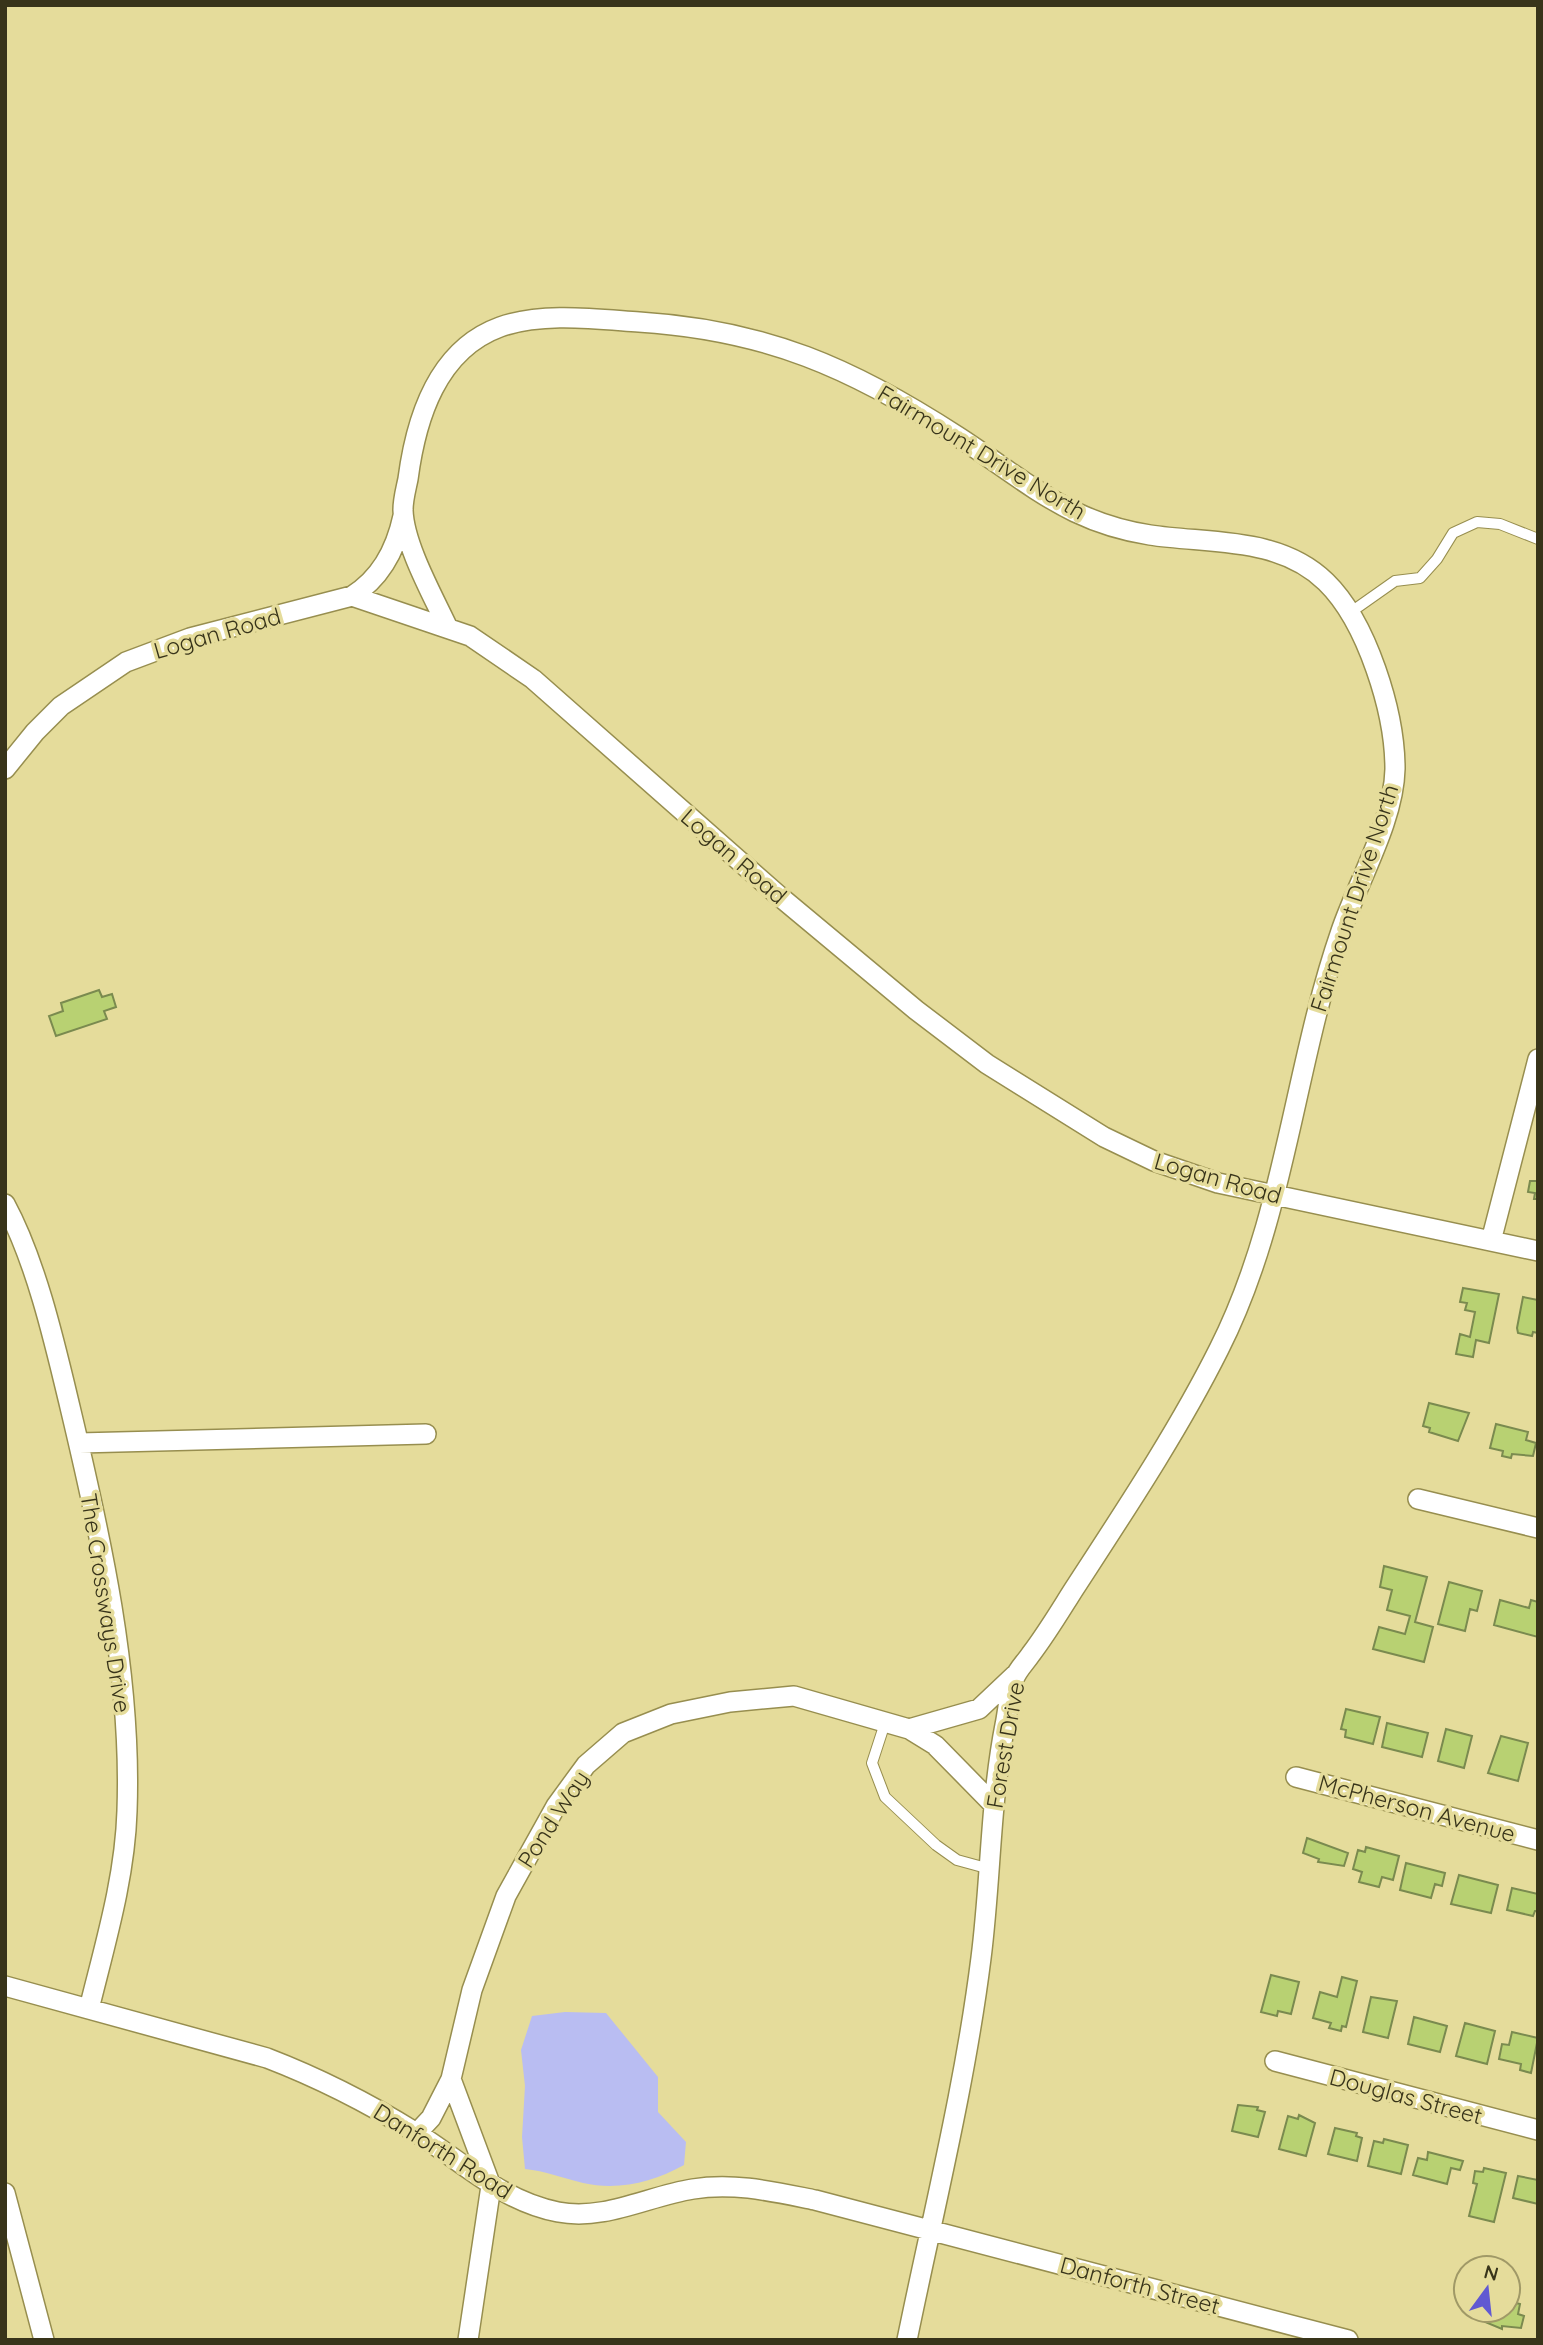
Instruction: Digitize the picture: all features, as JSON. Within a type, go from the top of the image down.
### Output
[{"type":"street","name":"Fairmount Drive North","points":[[447,625],[423,574],[403,514],[411,456],[432,391],[450,362],[473,341],[500,327],[545,320],[669,324],[761,339],[799,351],[902,402],[1080,514],[1115,527],[1153,536],[1237,543],[1297,561],[1327,583],[1351,612],[1364,638],[1380,687],[1392,738],[1393,788],[1388,810],[1341,929],[1316,1013],[1272,1196]]},
{"type":"street","points":[[352,596],[376,576],[392,553],[403,514]]},
{"type":"street","name":"Logan Road","points":[[5,769],[34,732],[61,706],[126,662],[190,638],[352,596],[447,625],[495,650],[533,680],[789,904],[916,1010],[987,1064],[1048,1105],[1154,1161],[1218,1183],[1538,1251]]},
{"type":"street","points":[[1491,1241],[1538,1059]]},
{"type":"street","name":"Forest Drive","points":[[906,2340],[932,2230],[971,2024],[991,1869],[993,1804],[998,1762],[1015,1675],[1079,1581],[1220,1348],[1253,1266],[1272,1196]]},
{"type":"street","name":"The Crossways Drive","points":[[5,1205],[49,1324],[79,1443],[111,1609],[127,1762],[127,1812],[122,1861],[89,2009]]},
{"type":"street","points":[[79,1443],[426,1434]]},
{"type":"street","points":[[1418,1499],[1538,1528]]},
{"type":"street","name":"Pond Way","points":[[909,1729],[979,1709],[1015,1675]]},
{"type":"street","name":"Pond Way","points":[[417,2133],[431,2118],[451,2079],[472,1990],[506,1896],[556,1806],[586,1765],[623,1733],[671,1714],[730,1702],[794,1696],[909,1729],[935,1745],[993,1804]]},
{"type":"street","name":"McPherson Avenue","points":[[1296,1777],[1538,1840]]},
{"type":"street","name":"Danforth Road","points":[[5,1986],[267,2058],[365,2103],[417,2133],[491,2186],[553,2211],[589,2214],[695,2188],[762,2190],[932,2230]]},
{"type":"street","name":"Douglas Street","points":[[1275,2061],[1538,2130]]},
{"type":"street","points":[[451,2079],[491,2186],[468,2340]]},
{"type":"street","points":[[5,2193],[44,2340]]},
{"type":"street","name":"Danforth Street","points":[[932,2230],[1349,2340]]},
{"type":"lane","points":[[1351,612],[1395,580],[1420,578],[1437,559],[1453,533],[1477,522],[1500,524],[1538,539]]},
{"type":"lane","points":[[885,1723],[872,1763],[885,1797],[936,1845],[957,1860],[991,1869]]},
{"type":"water","points":[[565,2012],[606,2013],[658,2077],[658,2112],[686,2142],[684,2165],[648,2180],[610,2186],[583,2183],[525,2169],[522,2137],[525,2086],[521,2050],[532,2016]]},
{"type":"building","points":[[99,990],[102,997],[112,994],[116,1007],[104,1011],[107,1019],[56,1036],[49,1016],[63,1011],[61,1003]]},
{"type":"building","points":[[1530,1181],[1538,1181],[1538,1199],[1534,1199],[1535,1193],[1528,1192]]},
{"type":"building","points":[[1463,1288],[1499,1294],[1489,1343],[1476,1340],[1473,1357],[1456,1354],[1460,1334],[1470,1337],[1475,1312],[1465,1310],[1467,1303],[1460,1302]]},
{"type":"building","points":[[1523,1297],[1538,1300],[1538,1333],[1533,1332],[1532,1336],[1518,1333]]},
{"type":"building","points":[[1429,1403],[1469,1413],[1458,1441],[1429,1432],[1430,1428],[1423,1426]]},
{"type":"building","points":[[1496,1424],[1528,1432],[1526,1440],[1536,1443],[1533,1456],[1512,1454],[1511,1458],[1502,1456],[1503,1451],[1490,1448]]},
{"type":"building","points":[[1384,1566],[1427,1577],[1415,1622],[1433,1627],[1424,1662],[1373,1649],[1379,1627],[1405,1634],[1410,1616],[1387,1610],[1392,1590],[1380,1587]]},
{"type":"building","points":[[1449,1582],[1482,1591],[1477,1611],[1470,1609],[1465,1631],[1438,1624]]},
{"type":"building","points":[[1500,1600],[1529,1608],[1531,1600],[1538,1602],[1538,1637],[1494,1625]]},
{"type":"building","points":[[1346,1709],[1380,1717],[1373,1744],[1345,1737],[1346,1730],[1341,1729]]},
{"type":"building","points":[[1387,1723],[1428,1733],[1422,1757],[1382,1747]]},
{"type":"building","points":[[1446,1729],[1472,1736],[1464,1768],[1438,1761]]},
{"type":"building","points":[[1501,1736],[1528,1743],[1518,1781],[1488,1773]]},
{"type":"building","points":[[1307,1838],[1348,1853],[1344,1866],[1318,1862],[1319,1859],[1303,1853]]},
{"type":"building","points":[[1366,1847],[1399,1856],[1393,1880],[1382,1877],[1379,1887],[1359,1882],[1362,1872],[1353,1869],[1358,1850],[1365,1852]]},
{"type":"building","points":[[1406,1863],[1445,1873],[1442,1886],[1435,1884],[1431,1898],[1400,1890]]},
{"type":"building","points":[[1459,1875],[1498,1885],[1491,1913],[1451,1904]]},
{"type":"building","points":[[1512,1888],[1538,1894],[1538,1911],[1535,1911],[1533,1916],[1507,1910]]},
{"type":"building","points":[[1271,1975],[1299,1982],[1291,2014],[1278,2011],[1277,2016],[1261,2012]]},
{"type":"building","points":[[1342,1977],[1357,1981],[1346,2027],[1342,2026],[1341,2031],[1329,2028],[1331,2023],[1313,2018],[1320,1992],[1337,1997]]},
{"type":"building","points":[[1371,1997],[1397,2001],[1388,2038],[1363,2032]]},
{"type":"building","points":[[1414,2017],[1447,2026],[1440,2052],[1408,2044]]},
{"type":"building","points":[[1465,2023],[1495,2031],[1487,2064],[1456,2056]]},
{"type":"building","points":[[1512,2032],[1538,2038],[1531,2073],[1520,2070],[1521,2064],[1499,2059],[1502,2044],[1509,2045]]},
{"type":"building","points":[[1238,2105],[1258,2107],[1257,2110],[1265,2112],[1258,2137],[1232,2131]]},
{"type":"building","points":[[1299,2115],[1315,2123],[1306,2156],[1279,2149],[1288,2116],[1298,2119]]},
{"type":"building","points":[[1335,2128],[1357,2133],[1356,2136],[1362,2138],[1357,2161],[1328,2154]]},
{"type":"building","points":[[1384,2139],[1408,2145],[1401,2174],[1368,2166],[1374,2141],[1383,2143]]},
{"type":"building","points":[[1428,2152],[1463,2161],[1460,2170],[1451,2168],[1447,2184],[1413,2175],[1418,2158],[1427,2160]]},
{"type":"building","points":[[1484,2168],[1506,2173],[1494,2222],[1469,2216],[1477,2184],[1473,2183],[1475,2171],[1483,2172]]},
{"type":"building","points":[[1518,2176],[1538,2180],[1538,2204],[1513,2198]]},
{"type":"building","points":[[1490,2324],[1522,2324],[1521,2328],[1502,2326],[1502,2329]]}]
